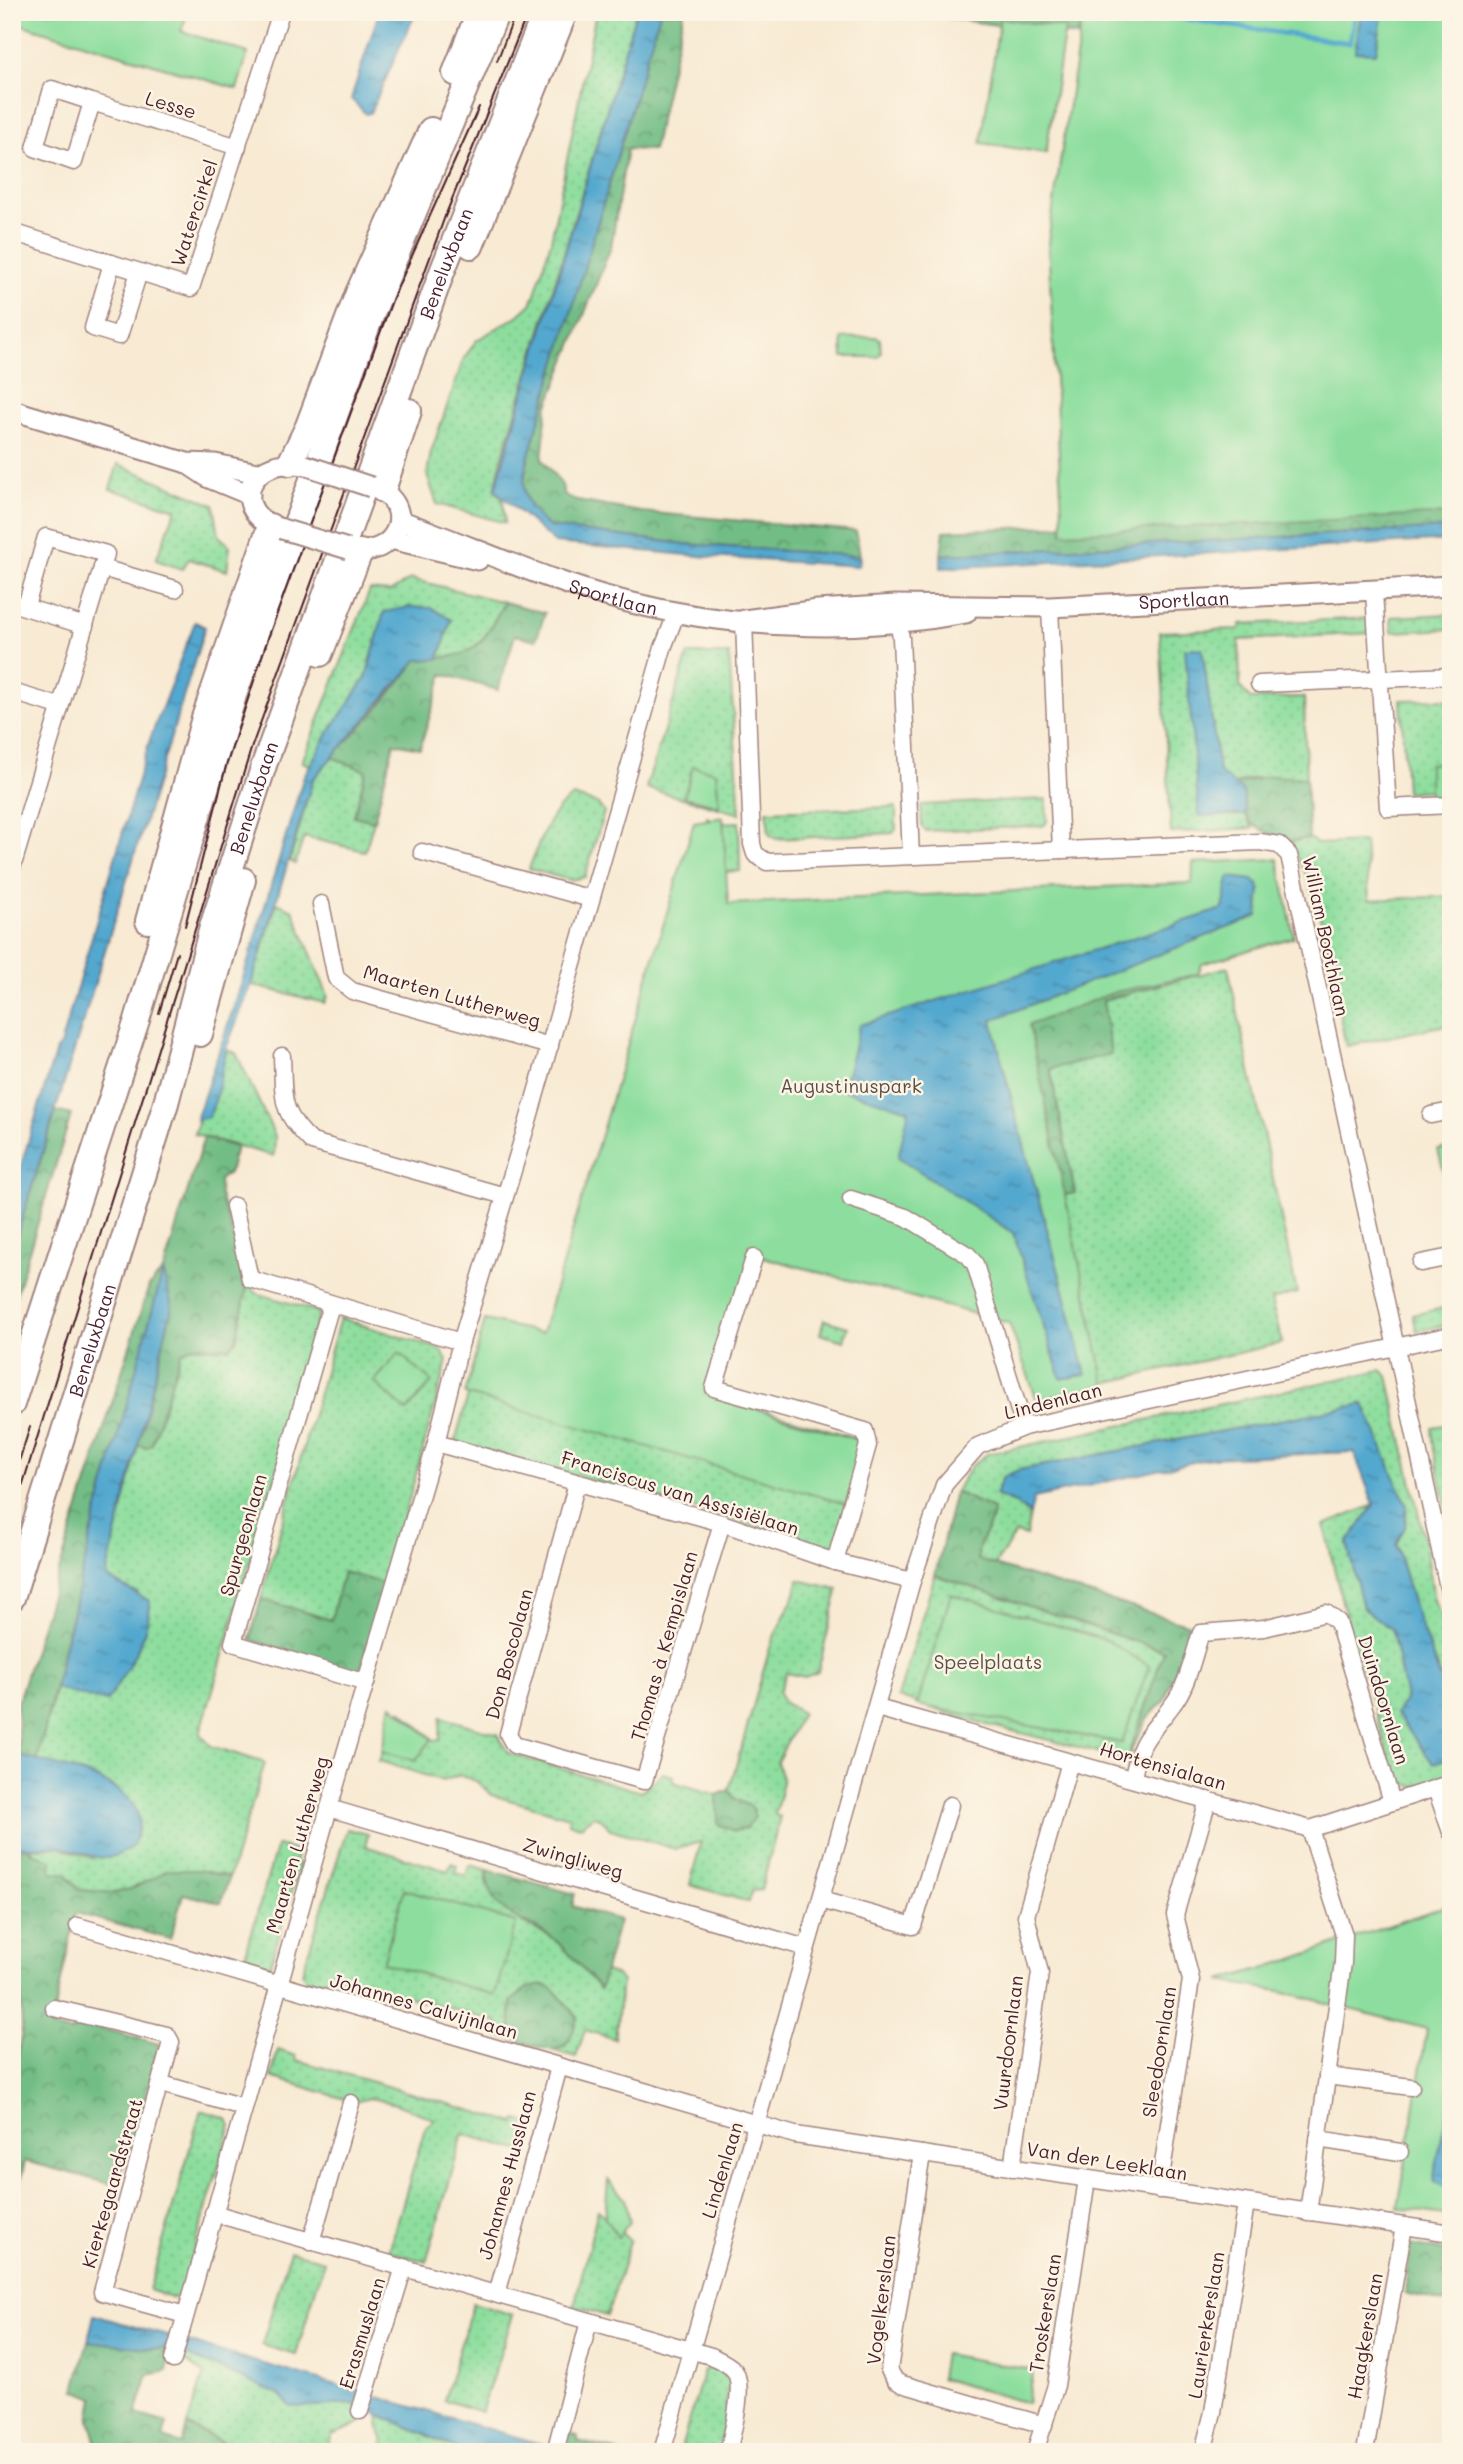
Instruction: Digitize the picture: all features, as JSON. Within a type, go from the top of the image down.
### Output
[{"type":"main road","points":[[298,464],[308,426],[358,293],[438,113],[479,12]]},
{"type":"main road","points":[[12,1404],[115,1086],[213,761],[274,579],[373,311],[498,12]]},
{"type":"main road","name":"Beneluxbaan","points":[[12,1598],[166,1103],[212,927],[265,762],[442,272],[545,12]]},
{"type":"main road","points":[[377,489],[438,327],[565,12]]},
{"type":"main road","points":[[115,1086],[122,1016],[204,718],[276,527]]},
{"type":"main road","points":[[166,1103],[197,1043],[250,859],[354,551]]},
{"type":"street","name":"Watercirkel","points":[[12,232],[191,288],[281,12]]},
{"type":"street","name":"Lesse","points":[[92,102],[74,162],[34,148],[52,89],[238,147]]},
{"type":"street","points":[[112,263],[93,328],[119,336],[139,272]]},
{"type":"street","points":[[12,410],[187,463],[215,464],[257,473]]},
{"type":"street","points":[[187,463],[209,478],[250,495]]},
{"type":"street","points":[[298,464],[377,489],[396,503],[399,520],[391,539],[379,549],[354,551],[276,527],[253,509],[250,495],[257,473],[268,466],[298,464]]},
{"type":"street","name":"Sportlaan","points":[[399,520],[527,570],[621,601],[676,614],[800,625],[896,613],[938,618],[995,608],[1374,592],[1451,586]]},
{"type":"street","points":[[12,868],[59,706],[85,626],[106,554],[46,537],[19,604],[85,626]]},
{"type":"street","name":"Sportlaan","points":[[391,539],[527,570]]},
{"type":"street","points":[[102,568],[175,589]]},
{"type":"street","points":[[1374,592],[1388,808],[1451,806]]},
{"type":"street","points":[[1050,607],[1062,850]]},
{"type":"street","points":[[896,613],[901,638],[911,856]]},
{"type":"street","name":"Maarten Lutherweg","points":[[173,2360],[243,2107],[436,1443],[461,1342],[550,1046],[663,648],[676,614]]},
{"type":"street","name":"William Boothlaan","points":[[744,620],[755,854],[767,862],[1260,842],[1279,845],[1289,855],[1396,1348]]},
{"type":"street","points":[[1259,684],[1451,676]]},
{"type":"street","points":[[12,692],[59,706]]},
{"type":"street","points":[[422,852],[591,899]]},
{"type":"street","name":"Maarten Lutherweg","points":[[320,904],[336,978],[352,991],[550,1046]]},
{"type":"street","points":[[282,1056],[284,1108],[296,1127],[312,1142],[505,1196]]},
{"type":"street","points":[[1431,1115],[1451,1111]]},
{"type":"street","points":[[851,1199],[906,1217],[968,1255],[979,1276],[1024,1426]]},
{"type":"street","points":[[233,1206],[250,1279],[461,1342]]},
{"type":"street","points":[[1421,1263],[1451,1257]]},
{"type":"street","points":[[754,1258],[714,1388],[865,1431],[869,1445],[835,1562]]},
{"type":"street","name":"Spurgeonlaan","points":[[331,1305],[233,1643],[366,1683]]},
{"type":"street","name":"Lindenlaan","points":[[662,2452],[912,1581],[944,1485],[978,1446],[1024,1426],[1451,1335]]},
{"type":"street","points":[[1396,1348],[1451,1601]]},
{"type":"street","name":"Franciscus van Assisiëlaan","points":[[436,1443],[722,1523],[835,1562],[912,1581]]},
{"type":"street","name":"Don Boscolaan","points":[[577,1483],[509,1734],[514,1745],[644,1781]]},
{"type":"street","name":"Thomas à Kempislaan","points":[[644,1781],[722,1523]]},
{"type":"street","name":"Duindoornlaan","points":[[1133,1779],[1140,1748],[1156,1722],[1174,1704],[1185,1681],[1201,1633],[1264,1628],[1326,1613],[1338,1622],[1392,1802]]},
{"type":"street","name":"Hortensialaan","points":[[877,1708],[1310,1829]]},
{"type":"street","name":"Vuurdoornlaan","points":[[1012,2168],[1040,1973],[1026,1916],[1070,1762]]},
{"type":"street","points":[[1308,2213],[1343,1963],[1343,1935],[1310,1829],[1443,1786],[1451,1832]]},
{"type":"street","name":"Sleedoornlaan","points":[[1160,2190],[1191,1980],[1175,1915],[1208,1800]]},
{"type":"street","points":[[821,1900],[913,1926],[950,1805]]},
{"type":"street","name":"Zwingliweg","points":[[329,1808],[806,1948]]},
{"type":"street","name":"Johannes Calvijnlaan","points":[[78,1926],[758,2124]]},
{"type":"street","name":"Kierkegaardstraat","points":[[54,2008],[167,2035],[171,2042],[162,2084],[103,2292],[183,2323]]},
{"type":"street","name":"Johannes Husslaan","points":[[497,2294],[559,2067]]},
{"type":"street","points":[[1327,2076],[1411,2087]]},
{"type":"street","name":"Kierkegaardstraat","points":[[162,2084],[243,2107]]},
{"type":"street","points":[[311,2242],[351,2104]]},
{"type":"street","name":"Van der Leeklaan","points":[[758,2124],[796,2135],[1451,2233]]},
{"type":"street","points":[[1318,2139],[1400,2152]]},
{"type":"street","name":"Vogelkerslaan","points":[[922,2154],[889,2370],[895,2380],[902,2384],[1044,2425]]},
{"type":"street","name":"Troskerslaan","points":[[1035,2452],[1056,2385],[1087,2179]]},
{"type":"street","name":"Laurierkerslaan","points":[[1203,2452],[1213,2412],[1246,2203]]},
{"type":"street","name":"Erasmuslaan","points":[[213,2213],[712,2356],[733,2368],[737,2375],[738,2394],[728,2452]]},
{"type":"street","name":"Haagkerslaan","points":[[1365,2452],[1404,2226]]},
{"type":"street","name":"Erasmuslaan","points":[[360,2411],[404,2267]]},
{"type":"street","points":[[556,2447],[589,2320]]},
{"type":"green space","points":[[12,12],[188,12],[181,31],[248,53],[237,89],[12,22]]},
{"type":"green space","points":[[596,12],[636,12],[500,466],[495,490],[503,500],[505,523],[437,504],[427,475],[431,452],[464,358],[477,340],[519,315],[531,304],[535,294],[551,241]]},
{"type":"green space","points":[[660,12],[684,12],[653,150],[627,149],[611,247],[547,408],[542,459],[562,485],[564,495],[577,501],[641,512],[856,531],[860,556],[685,544],[549,527],[527,500],[524,482],[531,448]]},
{"type":"green space","points":[[903,12],[1081,12],[1078,36]]},
{"type":"green space","points":[[1083,12],[1451,12],[1451,514],[1063,533],[1048,242]]},
{"type":"green space","points":[[1000,18],[1065,28],[1046,153],[981,143]]},
{"type":"green space","points":[[842,338],[880,339],[881,353],[877,357],[843,357]]},
{"type":"green space","points":[[118,464],[214,505],[219,536],[230,546],[227,571],[189,559],[182,569],[156,560],[176,509],[110,489]]},
{"type":"green space","points":[[1451,508],[1451,528],[941,555],[944,531]]},
{"type":"green space","points":[[411,579],[504,602],[480,641],[463,654],[439,659],[451,620],[419,609],[384,612],[366,677],[310,765],[302,762],[370,590],[390,592]]},
{"type":"green space","points":[[504,602],[545,613],[536,640],[515,635],[498,690],[443,674],[420,748],[394,743],[374,821],[354,816],[366,771],[332,757],[380,706],[417,660],[450,657],[472,649],[488,632]]},
{"type":"green space","points":[[1451,614],[1451,629],[1392,632],[1391,617]]},
{"type":"green space","points":[[1373,618],[1374,633],[1239,640],[1240,687],[1250,699],[1304,697],[1306,778],[1253,778],[1233,785],[1219,773],[1202,648],[1199,815],[1246,815],[1253,828],[1171,833],[1160,632],[1240,629],[1240,624]]},
{"type":"green space","points":[[688,654],[729,654],[740,814],[646,788]]},
{"type":"green space","points":[[1451,699],[1451,789],[1406,792],[1401,700]]},
{"type":"green space","points":[[332,757],[366,771],[354,816],[374,821],[365,851],[304,837],[295,864],[290,861],[313,779]]},
{"type":"green space","points":[[1451,762],[1451,797],[1429,798],[1429,764]]},
{"type":"green space","points":[[693,766],[716,772],[719,806],[684,797]]},
{"type":"green space","points":[[1269,776],[1306,778],[1309,838],[1286,840],[1256,827],[1248,819],[1243,791],[1233,785]]},
{"type":"green space","points":[[573,796],[598,804],[604,812],[585,877],[570,880],[529,869],[551,819]]},
{"type":"green space","points":[[1046,799],[1047,822],[1043,826],[926,831],[922,827],[921,805]]},
{"type":"green space","points":[[896,807],[896,829],[893,833],[776,839],[769,834],[767,811]]},
{"type":"green space","points":[[707,817],[718,823],[739,822],[740,871],[710,873]]},
{"type":"green space","name":"Augustinuspark","points":[[723,817],[728,904],[1192,883],[1193,863],[1278,859],[1294,937],[1202,964],[1198,974],[1115,992],[1029,1025],[1105,1385],[1037,1400],[1009,1323],[759,1256],[705,1393],[865,1442],[846,1504],[465,1394],[485,1320],[542,1333],[694,822]]},
{"type":"green space","points":[[1309,838],[1317,844],[1365,842],[1369,900],[1451,896],[1451,1024],[1346,1046],[1318,909],[1299,859],[1287,843]]},
{"type":"green space","points":[[277,903],[293,910],[328,996],[325,1003],[251,985]]},
{"type":"green space","points":[[1228,967],[1297,1293],[1271,1300],[1282,1343],[1038,1398],[1002,1299],[1040,1199],[1075,1193],[1050,1068],[1103,1000]]},
{"type":"green space","points":[[1161,976],[1160,985],[1103,1000],[1111,1054],[1050,1069],[1075,1193],[1040,1199],[992,1020]]},
{"type":"green space","points":[[223,1048],[236,1053],[275,1136],[274,1156],[194,1134]]},
{"type":"green space","points":[[56,1111],[71,1115],[12,1307],[12,1251]]},
{"type":"green space","points":[[204,1137],[236,1147],[229,1173],[219,1180],[220,1195],[248,1283],[236,1340],[229,1348],[193,1346],[181,1353],[152,1444],[146,1448],[138,1445],[172,1307],[164,1273],[92,1531],[37,1761],[19,1756],[17,1704],[149,1286],[163,1271]]},
{"type":"green space","points":[[1451,1147],[1451,1191],[1449,1191],[1438,1150]]},
{"type":"green space","points":[[248,1283],[256,1293],[319,1312],[291,1422],[200,1734],[211,1746],[265,1763],[229,1877],[198,1870],[168,1870],[134,1888],[115,1893],[79,1890],[66,1874],[51,1872],[30,1848],[59,1847],[92,1858],[136,1815],[130,1802],[108,1784],[80,1772],[37,1761],[55,1688],[107,1701],[138,1593],[119,1587],[108,1578],[107,1571],[138,1445],[146,1448],[181,1353],[193,1346],[220,1349],[236,1340]]},
{"type":"green space","points":[[1451,1306],[1451,1324],[1417,1331],[1413,1315]]},
{"type":"green space","points":[[340,1318],[440,1349],[447,1361],[386,1584],[343,1572],[331,1620],[261,1599]]},
{"type":"green space","points":[[824,1320],[848,1327],[844,1341],[820,1334]]},
{"type":"green space","points":[[399,1353],[432,1382],[407,1411],[374,1382]]},
{"type":"green space","points":[[1381,1370],[1388,1376],[1426,1547],[1434,1600],[1451,1641],[1451,1694],[1447,1693],[1417,1616],[1396,1543],[1405,1527],[1364,1404],[1019,1470],[1003,1477],[995,1495],[1013,1502],[1030,1514],[1026,1536],[1016,1533],[995,1565],[978,1560],[980,1546],[993,1510],[955,1492],[971,1466],[987,1454]]},
{"type":"green space","points":[[469,1392],[713,1395],[867,1441],[835,1548],[455,1442]]},
{"type":"green space","points":[[1451,1424],[1451,1444],[1445,1446],[1451,1465],[1451,1528],[1434,1451],[1432,1427]]},
{"type":"green space","points":[[955,1492],[993,1509],[978,1560],[1193,1626],[1164,1701],[1147,1719],[1127,1759],[1164,1651],[935,1575]]},
{"type":"green space","points":[[1374,1505],[1347,1543],[1363,1608],[1392,1630],[1406,1698],[1432,1763],[1451,1758],[1451,1776],[1416,1787],[1396,1779],[1344,1610],[1324,1525]]},
{"type":"green space","points":[[343,1572],[386,1584],[360,1672],[250,1640],[261,1599],[331,1620]]},
{"type":"green space","name":"Speelplaats","points":[[935,1575],[1165,1651],[1127,1759],[967,1720],[898,1697]]},
{"type":"green space","points":[[798,1580],[838,1589],[818,1672],[805,1677],[786,1673],[779,1692],[783,1702],[802,1713],[777,1762],[783,1782],[775,1815],[780,1817],[761,1890],[752,1891],[749,1902],[690,1885],[701,1842],[675,1849],[610,1829],[602,1819],[593,1816],[581,1826],[568,1823],[569,1817],[492,1795],[476,1781],[460,1775],[443,1781],[379,1761],[401,1710],[434,1740],[440,1740],[441,1717],[498,1734],[508,1753],[641,1792],[663,1773],[673,1776],[673,1782],[717,1795],[719,1824],[735,1799],[729,1790],[772,1641],[795,1594]]},
{"type":"green space","name":"Speelplaats","points":[[951,1594],[1106,1640],[1149,1666],[1122,1743],[917,1705]]},
{"type":"green space","points":[[391,1704],[432,1739],[415,1761],[382,1751]]},
{"type":"green space","points":[[729,1790],[735,1799],[752,1807],[755,1817],[747,1828],[734,1831],[718,1824],[717,1795]]},
{"type":"green space","points":[[347,1829],[368,1834],[365,1846],[448,1871],[451,1863],[457,1865],[455,1873],[466,1876],[470,1865],[488,1870],[486,1883],[522,1923],[552,1937],[599,1988],[605,1972],[618,1976],[622,1982],[615,2039],[585,2030],[576,2057],[551,2050],[565,2047],[577,2016],[552,1988],[511,2002],[511,2039],[495,2035],[497,2022],[367,1985],[364,1997],[307,1981],[302,1973]]},
{"type":"green space","points":[[277,1845],[298,1852],[295,1862],[300,1864],[268,1973],[242,1966]]},
{"type":"green space","points":[[12,1846],[30,1848],[30,1851],[52,1861],[51,1872],[66,1874],[79,1890],[115,1893],[134,1888],[167,1870],[198,1870],[229,1877],[221,1903],[183,1894],[170,1939],[76,1913],[51,2027],[70,2032],[86,2024],[159,2044],[135,2142],[115,2185],[25,2161],[12,2216],[12,2092],[22,2029],[20,1984],[12,1946]]},
{"type":"green space","points":[[488,1870],[575,1894],[572,1906],[619,1920],[600,1989],[555,1940],[500,1906],[492,1897],[488,1885]]},
{"type":"green space","points":[[404,1890],[516,1922],[495,1995],[383,1963]]},
{"type":"green space","points":[[1451,1904],[1451,2216],[1398,2208],[1427,2029],[1280,1991],[1220,1981],[1290,1960]]},
{"type":"green space","points":[[544,1985],[552,1988],[577,2016],[568,2041],[555,2049],[511,2039],[511,2002],[527,1988]]},
{"type":"green space","points":[[278,2050],[296,2056],[296,2060],[515,2123],[518,2120],[531,2124],[523,2151],[463,2134],[426,2262],[389,2251],[425,2128],[434,2119],[396,2104],[370,2098],[355,2102],[271,2077]]},
{"type":"green space","points":[[201,2110],[226,2118],[231,2125],[181,2294],[174,2298],[149,2290]]},
{"type":"green space","points":[[608,2180],[625,2199],[630,2222],[618,2237],[605,2219]]},
{"type":"green space","points":[[598,2210],[630,2241],[607,2316],[574,2306]]},
{"type":"green space","points":[[1410,2245],[1451,2252],[1444,2275],[1451,2279],[1451,2304],[1405,2293]]},
{"type":"green space","points":[[290,2251],[324,2261],[296,2355],[262,2345]]},
{"type":"green space","points":[[473,2303],[513,2315],[481,2412],[444,2400]]},
{"type":"green space","points":[[88,2341],[156,2349],[170,2348],[167,2371],[148,2375],[136,2414],[167,2423],[163,2438],[182,2444],[187,2425],[226,2444],[228,2452],[99,2452],[90,2419],[94,2398],[75,2390]]},
{"type":"green space","points":[[184,2354],[279,2394],[291,2407],[356,2404],[365,2408],[360,2424],[332,2435],[326,2450],[330,2452],[228,2452],[226,2444],[187,2425],[204,2374],[182,2359]]},
{"type":"green space","points":[[944,2354],[1033,2370],[1027,2403],[940,2378]]},
{"type":"green space","points":[[710,2368],[722,2371],[729,2381],[721,2452],[680,2452],[704,2370]]},
{"type":"green space","points":[[380,2415],[465,2452],[379,2452],[384,2441],[378,2425]]},
{"type":"green space","points":[[569,2434],[578,2436],[578,2441],[620,2452],[559,2449],[562,2438]]},
{"type":"water","points":[[379,12],[416,12],[370,113],[366,114],[351,99]]},
{"type":"water","points":[[636,12],[660,12],[531,448],[524,482],[527,500],[549,527],[685,544],[860,556],[859,566],[709,557],[555,543],[495,490]]},
{"type":"water","points":[[1361,12],[1383,12],[1376,53],[1355,52]]},
{"type":"water","points":[[1451,528],[1451,540],[941,568],[941,555]]},
{"type":"water","points":[[410,607],[432,608],[451,620],[439,659],[417,660],[313,779],[251,985],[227,1046],[216,1098],[209,1117],[196,1120],[241,985],[304,776],[327,735],[366,678],[384,612]]},
{"type":"water","points":[[195,622],[205,627],[12,1251],[12,1195],[56,1050],[60,1046],[150,739]]},
{"type":"water","points":[[1202,648],[1219,772],[1243,791],[1246,815],[1199,816],[1185,649]]},
{"type":"water","points":[[1229,877],[1253,880],[1260,887],[1258,916],[992,1020],[1086,1375],[1061,1379],[1013,1233],[898,1157],[909,1110],[843,1090],[860,1025],[1223,909]]},
{"type":"water","points":[[163,1271],[172,1307],[107,1571],[108,1578],[150,1601],[149,1614],[141,1641],[129,1666],[107,1701],[102,1701],[55,1688],[92,1531]]},
{"type":"water","points":[[1364,1404],[1407,1506],[1405,1527],[1396,1544],[1417,1616],[1446,1693],[1451,1694],[1451,1758],[1433,1763],[1396,1714],[1406,1698],[1392,1630],[1363,1608],[1347,1543],[1374,1505],[1354,1452],[1211,1458],[1034,1498],[1030,1514],[1013,1502],[995,1495],[1003,1477],[1019,1470]]},
{"type":"water","points":[[19,1756],[81,1773],[122,1793],[134,1807],[139,1825],[132,1846],[112,1857],[103,1858],[57,1847],[12,1846],[12,1820],[21,1793]]},
{"type":"water","points":[[1451,2092],[1451,2185],[1448,2188],[1433,2181]]},
{"type":"water","points":[[94,2315],[574,2452],[465,2452],[356,2404],[291,2407],[279,2394],[170,2348],[156,2349],[88,2341]]},
{"type":"waterway","points":[[1135,12],[1350,43],[1356,12]]},
{"type":"tram line","points":[[497,61],[516,12]]},
{"type":"tram line","points":[[12,1519],[252,746],[444,219],[528,12]]},
{"type":"tram line","points":[[185,926],[226,766],[269,635],[393,298],[479,107]]},
{"type":"tram line","points":[[159,1013],[177,953]]},
{"type":"tram line","points":[[12,1483],[30,1427]]}]
